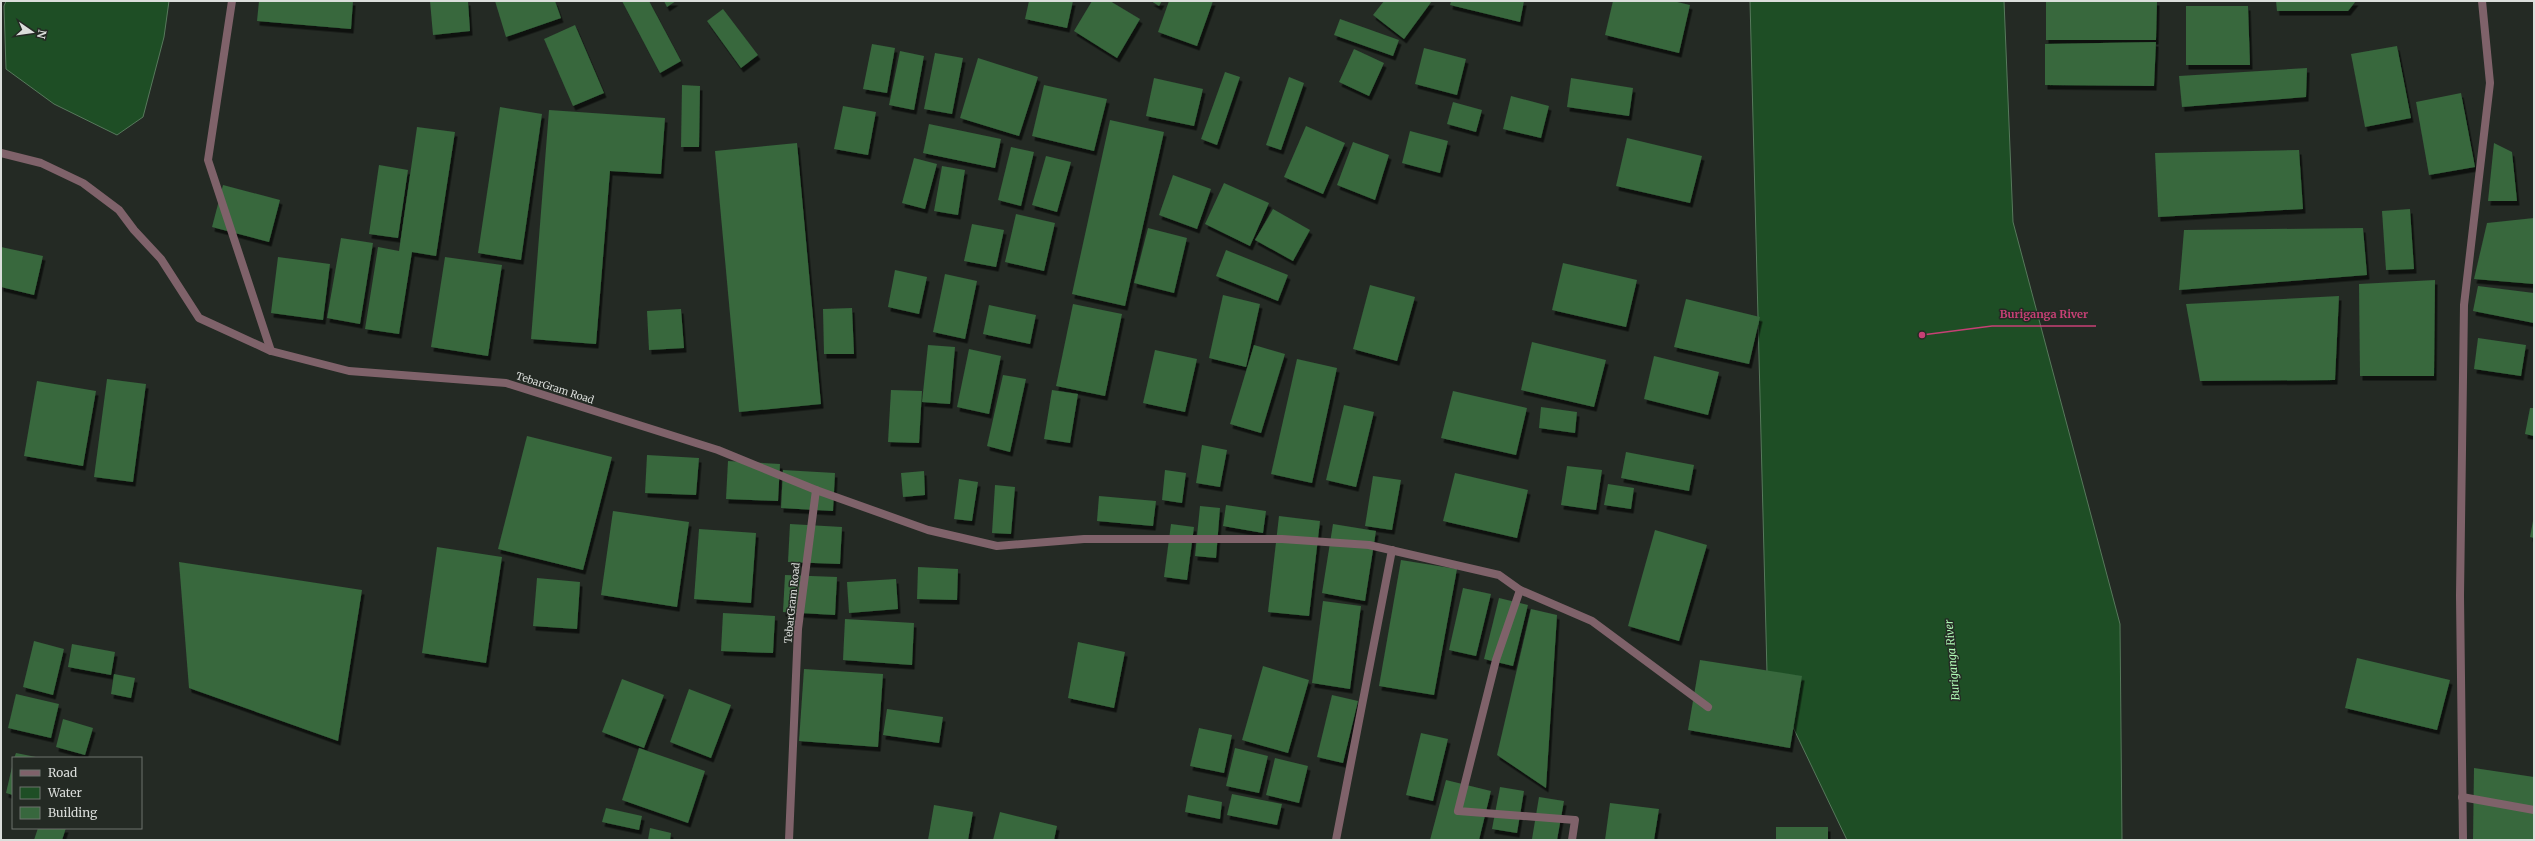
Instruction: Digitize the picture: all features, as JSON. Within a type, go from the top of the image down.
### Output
[{"type":"street","points":[[232,1],[208,160],[272,351]]},
{"type":"street","points":[[2463,840],[2460,596],[2464,305],[2490,83],[2482,1]]},
{"type":"street","name":"TebarGram Road","points":[[1,153],[41,163],[82,183],[119,210],[134,230],[161,260],[199,318],[272,351],[349,371],[506,383],[718,450],[816,490],[798,629],[789,840]]},
{"type":"street","points":[[816,490],[928,530],[997,546],[1084,539],[1152,538],[1290,540],[1369,545],[1499,575],[1520,590],[1592,621],[1708,707]]},
{"type":"street","points":[[1336,840],[1392,550]]},
{"type":"street","points":[[1520,590],[1496,660],[1458,811],[1575,820],[1572,840]]},
{"type":"street","points":[[2462,797],[2534,810]]},
{"type":"water","points":[[6,1],[169,1],[164,37],[143,117],[117,135],[54,104],[6,69],[4,6]]},
{"type":"water","points":[[1750,1],[2004,1],[2013,222],[2120,624],[2122,840],[1847,840],[1767,673]]},
{"type":"building","points":[[259,1],[353,1],[351,29],[257,21]]},
{"type":"building","points":[[430,1],[468,1],[470,31],[433,35]]},
{"type":"building","points":[[495,1],[555,1],[561,18],[506,37]]},
{"type":"building","points":[[622,1],[649,1],[681,61],[660,73]]},
{"type":"building","points":[[664,1],[676,1],[667,7]]},
{"type":"building","points":[[1029,1],[1073,1],[1067,28],[1025,19]]},
{"type":"building","points":[[1092,1],[1110,1],[1140,19],[1117,58],[1074,31]]},
{"type":"building","points":[[1151,1],[1162,1],[1159,6]]},
{"type":"building","points":[[1169,1],[1213,1],[1197,46],[1158,32]]},
{"type":"building","points":[[1384,1],[1432,1],[1404,39],[1373,15]]},
{"type":"building","points":[[1451,1],[1524,1],[1520,22],[1450,5]]},
{"type":"building","points":[[1613,1],[1673,1],[1690,5],[1679,53],[1605,35]]},
{"type":"building","points":[[2046,1],[2157,1],[2156,40],[2046,40]]},
{"type":"building","points":[[2276,1],[2356,1],[2348,11],[2277,11]]},
{"type":"building","points":[[2186,6],[2248,6],[2250,65],[2186,65]]},
{"type":"building","points":[[723,9],[758,55],[741,68],[707,21]]},
{"type":"building","points":[[1340,19],[1399,40],[1393,56],[1334,35]]},
{"type":"building","points":[[575,25],[604,93],[573,106],[544,39]]},
{"type":"building","points":[[2156,42],[2154,86],[2045,85],[2045,44]]},
{"type":"building","points":[[872,44],[895,48],[887,93],[863,89]]},
{"type":"building","points":[[2397,46],[2411,118],[2365,127],[2351,54]]},
{"type":"building","points":[[1424,48],[1466,59],[1457,95],[1415,84]]},
{"type":"building","points":[[1354,49],[1384,63],[1369,96],[1339,82]]},
{"type":"building","points":[[900,51],[924,56],[914,110],[889,105]]},
{"type":"building","points":[[935,53],[963,58],[952,114],[924,109]]},
{"type":"building","points":[[978,58],[1038,77],[1019,136],[960,118]]},
{"type":"building","points":[[2307,68],[2306,97],[2182,107],[2179,76]]},
{"type":"building","points":[[1225,72],[1240,77],[1217,145],[1201,139]]},
{"type":"building","points":[[1289,77],[1304,83],[1281,150],[1266,145]]},
{"type":"building","points":[[1154,78],[1203,89],[1194,126],[1146,116]]},
{"type":"building","points":[[1571,78],[1633,88],[1629,116],[1567,107]]},
{"type":"building","points":[[682,85],[700,86],[699,147],[681,147]]},
{"type":"building","points":[[1044,85],[1107,99],[1094,151],[1032,136]]},
{"type":"building","points":[[2461,93],[2475,167],[2429,175],[2416,102]]},
{"type":"building","points":[[1511,96],[1549,106],[1541,138],[1503,129]]},
{"type":"building","points":[[1453,102],[1482,110],[1476,132],[1447,124]]},
{"type":"building","points":[[843,106],[876,112],[868,155],[834,149]]},
{"type":"building","points":[[500,107],[542,114],[521,260],[478,253]]},
{"type":"building","points":[[549,110],[665,118],[661,174],[610,171],[596,344],[531,339]]},
{"type":"building","points":[[1110,120],[1164,132],[1125,306],[1072,294]]},
{"type":"building","points":[[929,124],[1001,139],[995,168],[923,153]]},
{"type":"building","points":[[1306,126],[1345,143],[1323,194],[1284,177]]},
{"type":"building","points":[[417,127],[455,132],[436,256],[412,252],[399,334],[365,329],[378,247],[399,251]]},
{"type":"building","points":[[1410,131],[1448,141],[1440,173],[1402,163]]},
{"type":"building","points":[[1627,138],[1702,156],[1690,203],[1616,186]]},
{"type":"building","points":[[1353,142],[1389,155],[1375,200],[1337,185]]},
{"type":"building","points":[[797,143],[821,404],[739,412],[715,151]]},
{"type":"building","points":[[2494,143],[2512,152],[2517,201],[2488,201]]},
{"type":"building","points":[[1011,147],[1034,152],[1021,206],[998,200]]},
{"type":"building","points":[[2299,150],[2303,209],[2158,217],[2155,153]]},
{"type":"building","points":[[1046,156],[1071,162],[1057,212],[1032,205]]},
{"type":"building","points":[[914,158],[937,164],[925,209],[902,203]]},
{"type":"building","points":[[379,165],[408,170],[398,238],[369,234]]},
{"type":"building","points":[[942,166],[965,170],[958,215],[934,211]]},
{"type":"building","points":[[1173,175],[1211,189],[1197,229],[1159,215]]},
{"type":"building","points":[[1224,183],[1269,203],[1250,246],[1205,224]]},
{"type":"building","points":[[223,185],[280,200],[269,242],[212,227]]},
{"type":"building","points":[[1273,209],[1310,230],[1293,261],[1255,240]]},
{"type":"building","points":[[2410,209],[2414,269],[2386,270],[2382,211]]},
{"type":"building","points":[[1016,214],[1055,223],[1044,271],[1005,262]]},
{"type":"building","points":[[2534,218],[2534,284],[2474,279],[2487,223]]},
{"type":"building","points":[[972,224],[1004,230],[996,267],[964,261]]},
{"type":"building","points":[[1148,228],[1187,238],[1174,293],[1134,283]]},
{"type":"building","points":[[2363,228],[2367,275],[2179,290],[2184,230]]},
{"type":"building","points":[[341,238],[373,243],[360,324],[327,318]]},
{"type":"building","points":[[1,247],[43,256],[34,295],[1,287]]},
{"type":"building","points":[[1226,250],[1288,275],[1278,301],[1216,276]]},
{"type":"building","points":[[278,257],[330,264],[323,320],[271,313]]},
{"type":"building","points":[[445,257],[502,265],[488,356],[431,347]]},
{"type":"building","points":[[1563,263],[1637,280],[1626,327],[1552,310]]},
{"type":"building","points":[[895,270],[927,277],[919,314],[888,307]]},
{"type":"building","points":[[945,274],[977,281],[965,339],[933,332]]},
{"type":"building","points":[[2435,280],[2434,376],[2360,376],[2359,284]]},
{"type":"building","points":[[1370,285],[1415,297],[1397,361],[1353,349]]},
{"type":"building","points":[[2478,286],[2534,293],[2534,323],[2473,311]]},
{"type":"building","points":[[1223,295],[1260,304],[1246,367],[1209,358]]},
{"type":"building","points":[[2339,296],[2335,380],[2200,381],[2186,304]]},
{"type":"building","points":[[1686,299],[1760,317],[1749,364],[1674,347]]},
{"type":"building","points":[[1073,304],[1122,314],[1105,396],[1056,386]]},
{"type":"building","points":[[989,305],[1036,315],[1030,344],[983,334]]},
{"type":"building","points":[[852,308],[854,354],[824,354],[823,309]]},
{"type":"building","points":[[681,309],[684,348],[649,350],[647,311]]},
{"type":"building","points":[[2478,338],[2526,345],[2521,376],[2474,369]]},
{"type":"building","points":[[1532,342],[1606,360],[1594,407],[1521,390]]},
{"type":"building","points":[[928,345],[955,347],[950,404],[922,402]]},
{"type":"building","points":[[1254,345],[1285,354],[1261,433],[1230,424]]},
{"type":"building","points":[[969,349],[1001,356],[989,414],[957,407]]},
{"type":"building","points":[[1155,350],[1197,359],[1185,412],[1143,403]]},
{"type":"building","points":[[1654,356],[1719,372],[1708,415],[1644,399]]},
{"type":"building","points":[[1297,359],[1337,368],[1312,483],[1271,474]]},
{"type":"building","points":[[1003,375],[1026,379],[1010,452],[987,446]]},
{"type":"building","points":[[107,379],[146,384],[133,482],[94,477]]},
{"type":"building","points":[[37,381],[96,391],[83,466],[24,456]]},
{"type":"building","points":[[891,390],[922,391],[919,443],[888,442]]},
{"type":"building","points":[[1052,390],[1078,394],[1070,443],[1044,439]]},
{"type":"building","points":[[1453,391],[1527,408],[1516,455],[1441,438]]},
{"type":"building","points":[[1344,405],[1374,412],[1356,487],[1326,480]]},
{"type":"building","points":[[1541,407],[1577,412],[1575,433],[1539,428]]},
{"type":"building","points":[[2530,408],[2534,408],[2534,436],[2525,434]]},
{"type":"building","points":[[527,436],[612,457],[583,570],[498,549]]},
{"type":"building","points":[[1202,445],[1227,450],[1220,487],[1196,483]]},
{"type":"building","points":[[1626,452],[1694,465],[1689,491],[1621,478]]},
{"type":"building","points":[[647,455],[699,458],[696,495],[645,493]]},
{"type":"building","points":[[728,461],[780,464],[778,501],[726,499]]},
{"type":"building","points":[[1567,466],[1602,470],[1596,510],[1561,505]]},
{"type":"building","points":[[783,470],[835,473],[833,511],[781,508]]},
{"type":"building","points":[[1165,470],[1186,473],[1182,503],[1162,500]]},
{"type":"building","points":[[924,471],[925,495],[903,497],[901,473]]},
{"type":"building","points":[[1455,473],[1528,490],[1517,538],[1443,521]]},
{"type":"building","points":[[1373,476],[1401,480],[1392,530],[1365,526]]},
{"type":"building","points":[[959,479],[978,482],[972,521],[954,519]]},
{"type":"building","points":[[1608,484],[1634,488],[1631,509],[1604,505]]},
{"type":"building","points":[[995,485],[1015,487],[1011,534],[992,533]]},
{"type":"building","points":[[1099,496],[1156,501],[1153,526],[1097,521]]},
{"type":"building","points":[[1226,505],[1266,511],[1263,533],[1223,526]]},
{"type":"building","points":[[1200,506],[1220,508],[1216,558],[1195,556]]},
{"type":"building","points":[[613,511],[689,522],[677,607],[601,595]]},
{"type":"building","points":[[1279,516],[1320,521],[1309,616],[1268,612]]},
{"type":"building","points":[[2534,521],[2534,538],[2530,537]]},
{"type":"building","points":[[790,524],[842,527],[840,564],[788,562]]},
{"type":"building","points":[[1171,524],[1194,527],[1187,580],[1164,577]]},
{"type":"building","points":[[1333,524],[1376,531],[1365,601],[1322,593]]},
{"type":"building","points":[[699,529],[756,533],[751,603],[694,599]]},
{"type":"building","points":[[1655,530],[1707,545],[1679,641],[1628,626]]},
{"type":"building","points":[[437,547],[502,557],[486,663],[422,653]]},
{"type":"building","points":[[1401,560],[1457,569],[1434,695],[1379,686]]},
{"type":"building","points":[[179,562],[362,590],[338,741],[189,688]]},
{"type":"building","points":[[918,567],[958,569],[957,600],[917,599]]},
{"type":"building","points":[[785,575],[837,577],[835,615],[783,612]]},
{"type":"building","points":[[537,578],[580,582],[577,629],[533,626]]},
{"type":"building","points":[[896,579],[898,609],[849,613],[847,582]]},
{"type":"building","points":[[1463,588],[1491,594],[1476,656],[1449,650]]},
{"type":"building","points":[[1499,598],[1528,605],[1513,666],[1484,659]]},
{"type":"building","points":[[1323,601],[1361,606],[1350,689],[1312,683]]},
{"type":"building","points":[[1531,609],[1557,615],[1546,788],[1497,755]]},
{"type":"building","points":[[723,613],[775,616],[773,653],[721,651]]},
{"type":"building","points":[[845,619],[914,623],[912,665],[843,660]]},
{"type":"building","points":[[34,641],[64,649],[53,695],[23,687]]},
{"type":"building","points":[[1078,642],[1125,652],[1114,708],[1068,698]]},
{"type":"building","points":[[72,644],[115,652],[111,675],[68,667]]},
{"type":"building","points":[[2357,658],[2450,680],[2437,730],[2345,708]]},
{"type":"building","points":[[1700,660],[1802,676],[1790,748],[1688,730]]},
{"type":"building","points":[[1263,666],[1309,680],[1288,753],[1242,740]]},
{"type":"building","points":[[804,669],[883,674],[878,747],[799,741]]},
{"type":"building","points":[[114,674],[135,678],[131,698],[111,694]]},
{"type":"building","points":[[622,679],[664,695],[644,748],[602,732]]},
{"type":"building","points":[[689,689],[731,705],[711,758],[670,742]]},
{"type":"building","points":[[16,694],[59,704],[51,738],[8,728]]},
{"type":"building","points":[[1332,695],[1358,701],[1343,763],[1317,757]]},
{"type":"building","points":[[887,709],[943,717],[939,743],[883,735]]},
{"type":"building","points":[[63,719],[93,728],[85,755],[56,747]]},
{"type":"building","points":[[1199,728],[1232,735],[1224,773],[1190,766]]},
{"type":"building","points":[[1421,733],[1448,739],[1433,801],[1406,795]]},
{"type":"building","points":[[639,748],[705,771],[688,823],[622,800]]},
{"type":"building","points":[[1235,748],[1268,756],[1259,793],[1226,786]]},
{"type":"building","points":[[16,753],[36,757],[14,757]]},
{"type":"building","points":[[1275,758],[1308,766],[1299,803],[1266,795]]},
{"type":"building","points":[[12,767],[12,795],[6,793]]},
{"type":"building","points":[[2474,768],[2534,777],[2534,840],[2473,840]]},
{"type":"building","points":[[1446,780],[1491,791],[1479,840],[1430,840]]},
{"type":"building","points":[[1500,787],[1524,791],[1517,833],[1492,829]]},
{"type":"building","points":[[1232,794],[1282,804],[1277,825],[1227,815]]},
{"type":"building","points":[[1188,795],[1222,802],[1220,819],[1185,812]]},
{"type":"building","points":[[1539,797],[1564,801],[1557,840],[1532,839]]},
{"type":"building","points":[[1610,803],[1659,809],[1654,840],[1605,840]]},
{"type":"building","points":[[934,805],[973,812],[968,840],[928,840]]},
{"type":"building","points":[[606,808],[642,816],[639,830],[602,822]]},
{"type":"building","points":[[1000,812],[1057,826],[1054,840],[993,840]]},
{"type":"building","points":[[1776,827],[1828,827],[1828,840],[1776,840]]},
{"type":"building","points":[[650,828],[671,833],[670,840],[648,840]]},
{"type":"building","points":[[38,829],[66,829],[62,840],[34,840]]},
{"type":"place","name":"Buriganga River","points":[[1922,335]]}]
